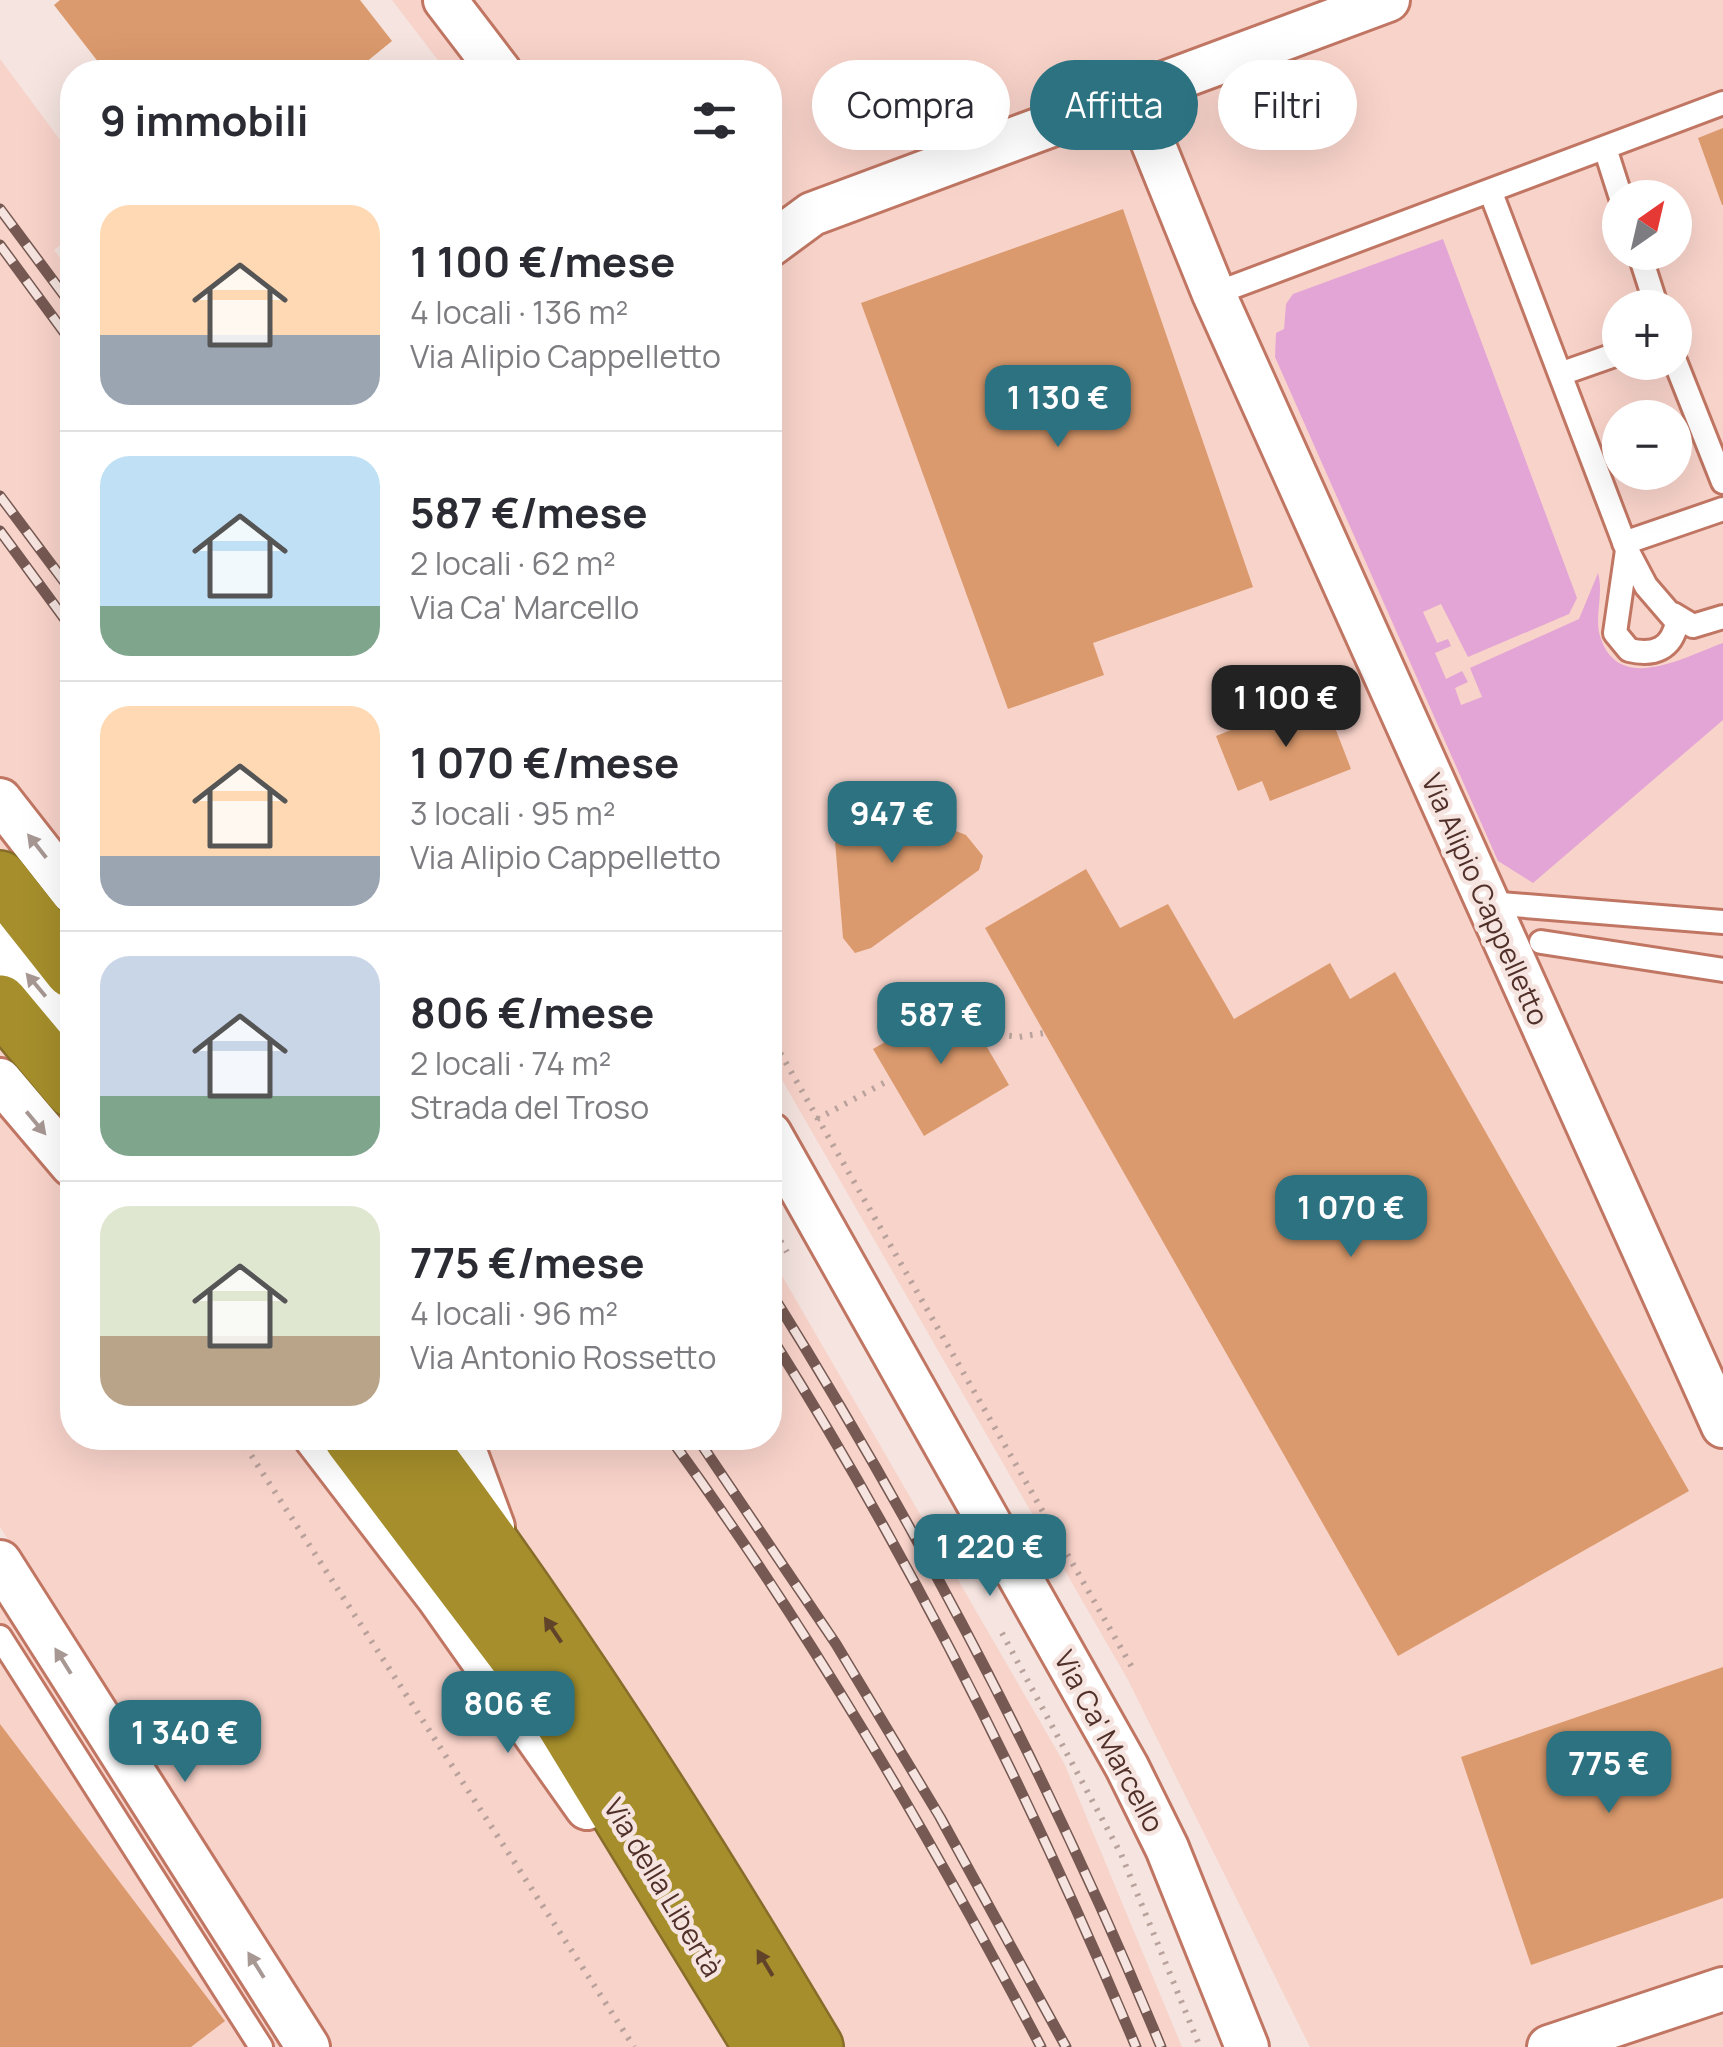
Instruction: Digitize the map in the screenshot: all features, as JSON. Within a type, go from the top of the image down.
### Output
[{"type":"highway","points":[[0,879],[60,955]]},
{"type":"highway","points":[[0,1003],[60,1074]]},
{"type":"highway","name":"Via della Libertà","points":[[361,1450],[548,1697],[762,2047]]},
{"type":"highway","name":"Via della Libertà","points":[[423,1450],[506,1560],[704,1861],[815,2047]]},
{"type":"street","points":[[445,0],[491,60]]},
{"type":"street","points":[[1198,70],[1388,0]]},
{"type":"street","points":[[782,236],[812,214],[1030,133]]},
{"type":"street","name":"Via Alipio Cappelletto","points":[[1156,150],[1214,294],[1723,1426]]},
{"type":"street","points":[[782,214],[812,214]]},
{"type":"street","points":[[0,800],[60,877]]},
{"type":"street","points":[[0,942],[60,1014]]},
{"type":"street","points":[[0,1080],[60,1151]]},
{"type":"street","name":"Via Ca' Marcello","points":[[782,1155],[1127,1768],[1167,1848],[1247,2047]]},
{"type":"street","points":[[325,1450],[518,1706],[654,1909],[738,2047]]},
{"type":"street","points":[[465,1450],[506,1560]]},
{"type":"street","points":[[0,1562],[308,2047]]},
{"type":"street","points":[[1550,2047],[1723,1988]]},
{"type":"lane","points":[[1214,294],[1723,103]]},
{"type":"lane","points":[[1605,148],[1615,180]]},
{"type":"lane","points":[[1491,193],[1626,547],[1646,586],[1672,614],[1694,626],[1723,616]]},
{"type":"lane","points":[[1560,374],[1602,360]]},
{"type":"lane","points":[[1683,380],[1723,482]]},
{"type":"lane","points":[[1626,547],[1723,509]]},
{"type":"lane","points":[[1626,547],[1613,623],[1620,643],[1641,654],[1660,651],[1675,632],[1672,614]]},
{"type":"lane","points":[[1488,903],[1723,922]]},
{"type":"lane","points":[[1541,942],[1723,970]]},
{"type":"lane","points":[[0,1637],[262,2047]]},
{"type":"path","points":[[978,1032],[1020,1037],[1044,1033]]},
{"type":"path","points":[[782,1056],[1133,1669]]},
{"type":"path","points":[[817,1119],[891,1079]]},
{"type":"path","points":[[782,1244],[795,1266]]},
{"type":"path","points":[[248,1450],[634,2047]]},
{"type":"path","points":[[997,1624],[1121,1854],[1200,2047]]},
{"type":"shaded area","points":[[392,0],[1723,0],[1723,2047],[1310,2047],[1128,1680],[782,1080],[782,60],[438,60]]},
{"type":"shaded area","points":[[0,59],[60,140],[60,245],[54,250],[60,258],[60,1450],[782,1450],[782,1276],[1064,1763],[1182,2047],[330,2047],[0,1527]]},
{"type":"shaded area","points":[[1443,239],[1577,598],[1569,614],[1468,657],[1441,604],[1423,612],[1437,643],[1448,639],[1451,646],[1435,653],[1446,679],[1462,671],[1468,682],[1455,688],[1461,705],[1482,697],[1470,668],[1579,619],[1598,573],[1600,636],[1609,654],[1622,664],[1654,667],[1723,643],[1723,720],[1533,883],[1498,861],[1275,357],[1276,333],[1284,329],[1286,304],[1293,294]]},
{"type":"shaded area","points":[[0,1594],[289,2047],[0,2047]]},
{"type":"building","points":[[60,0],[360,0],[392,41],[369,60],[97,60],[54,5]]},
{"type":"building","points":[[1723,128],[1723,205],[1722,205],[1698,138]]},
{"type":"building","points":[[1123,209],[1253,587],[1093,643],[1104,675],[1008,709],[861,303]]},
{"type":"building","points":[[1322,694],[1351,769],[1270,801],[1262,781],[1238,791],[1216,736]]},
{"type":"building","points":[[844,787],[966,835],[983,856],[979,870],[871,948],[855,953],[843,938],[833,817],[836,795]]},
{"type":"building","points":[[1086,869],[1120,928],[1168,904],[1234,1019],[1330,963],[1350,999],[1395,972],[1689,1491],[1398,1656],[985,928]]},
{"type":"building","points":[[959,999],[1009,1085],[924,1136],[873,1049]]},
{"type":"building","points":[[1723,1667],[1723,1898],[1531,1965],[1461,1757]]},
{"type":"building","points":[[0,1724],[225,2021],[191,2047],[0,2047]]},
{"type":"railway","points":[[0,209],[60,290]]},
{"type":"railway","points":[[0,245],[60,327]]},
{"type":"railway","points":[[0,496],[60,576]]},
{"type":"railway","points":[[0,531],[60,613]]},
{"type":"railway","points":[[782,1311],[879,1474],[981,1661],[1075,1852],[1161,2047]]},
{"type":"railway","points":[[782,1355],[873,1507],[968,1684],[1055,1864],[1136,2047]]},
{"type":"railway","points":[[679,1450],[820,1660],[956,1890],[1041,2047]]},
{"type":"railway","points":[[705,1450],[836,1644],[940,1817],[1066,2047]]}]
